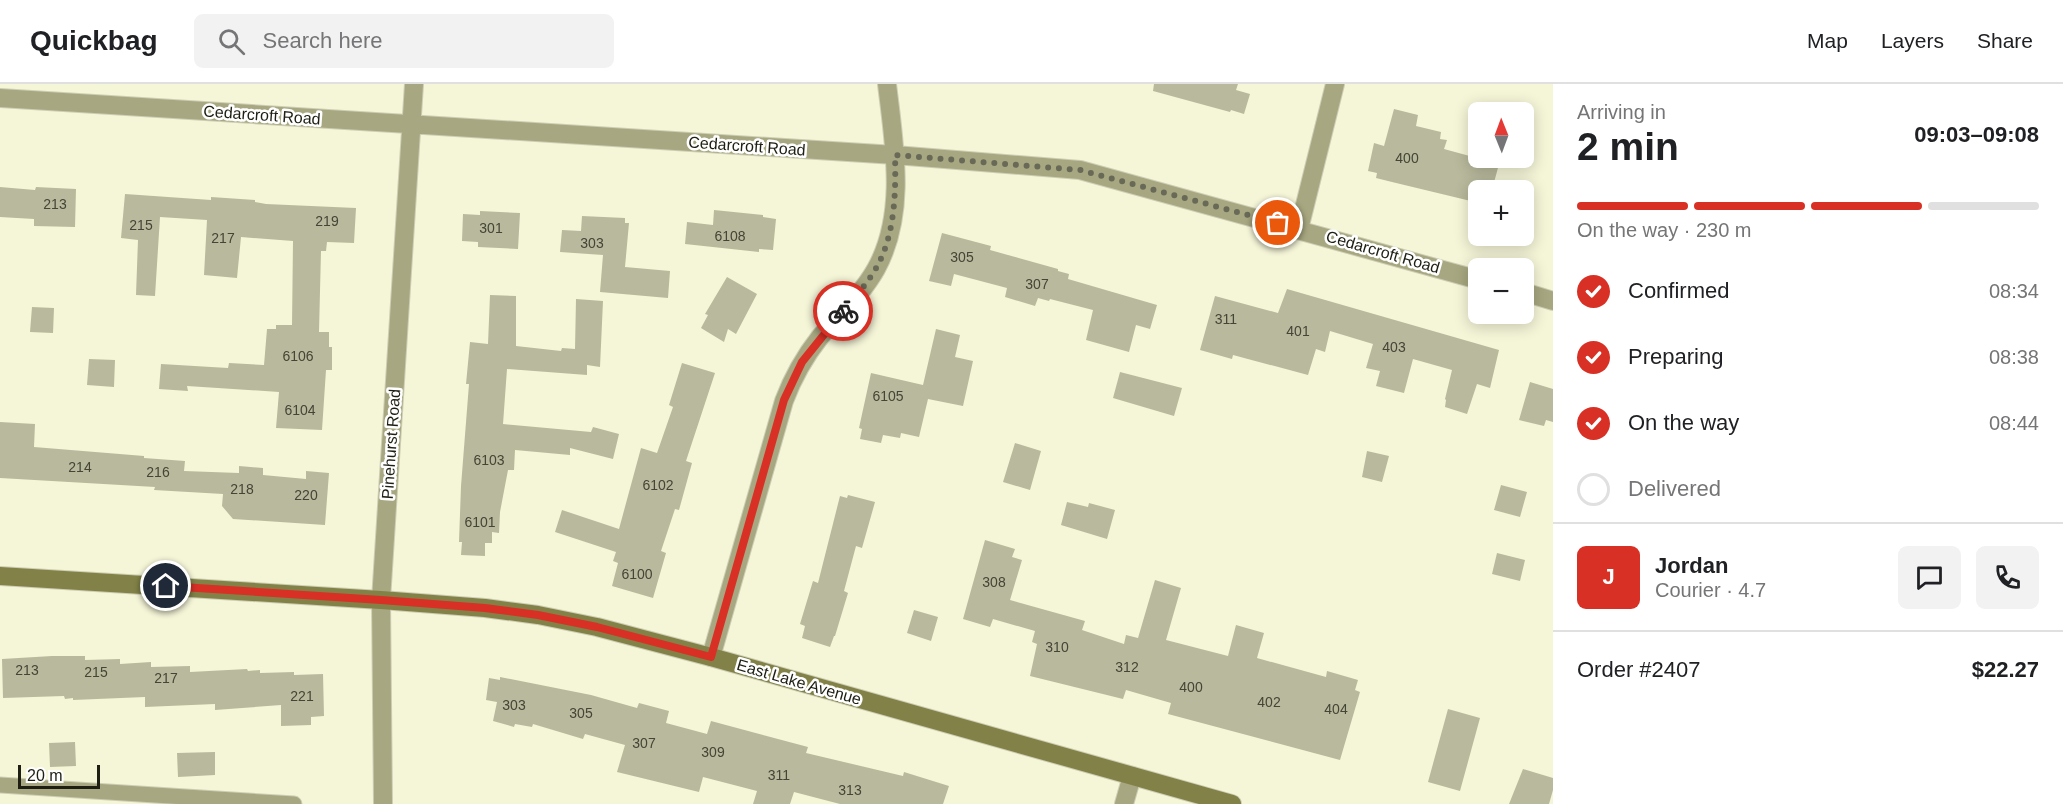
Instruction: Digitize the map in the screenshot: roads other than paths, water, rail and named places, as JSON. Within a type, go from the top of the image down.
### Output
[{"type":"street","name":"Pinehurst Road","points":[[383,804],[381,600],[414,84]]},
{"type":"street","points":[[711,657],[784,400],[802,362],[819,338],[864,287],[876,269],[887,239],[894,209],[896,182],[887,84]]},
{"type":"street","points":[[1299,229],[1335,84]]},
{"type":"street","name":"Cedarcroft Road","points":[[0,98],[895,155],[1080,170],[1468,277]]},
{"type":"street","points":[[1534,295],[1553,301]]},
{"type":"street","name":"East Lake Avenue","points":[[0,576],[381,600],[485,608],[538,615],[597,627],[711,657],[1232,804]]},
{"type":"street","points":[[1124,804],[1132,776]]},
{"type":"lane","points":[[0,786],[294,804]]}]
